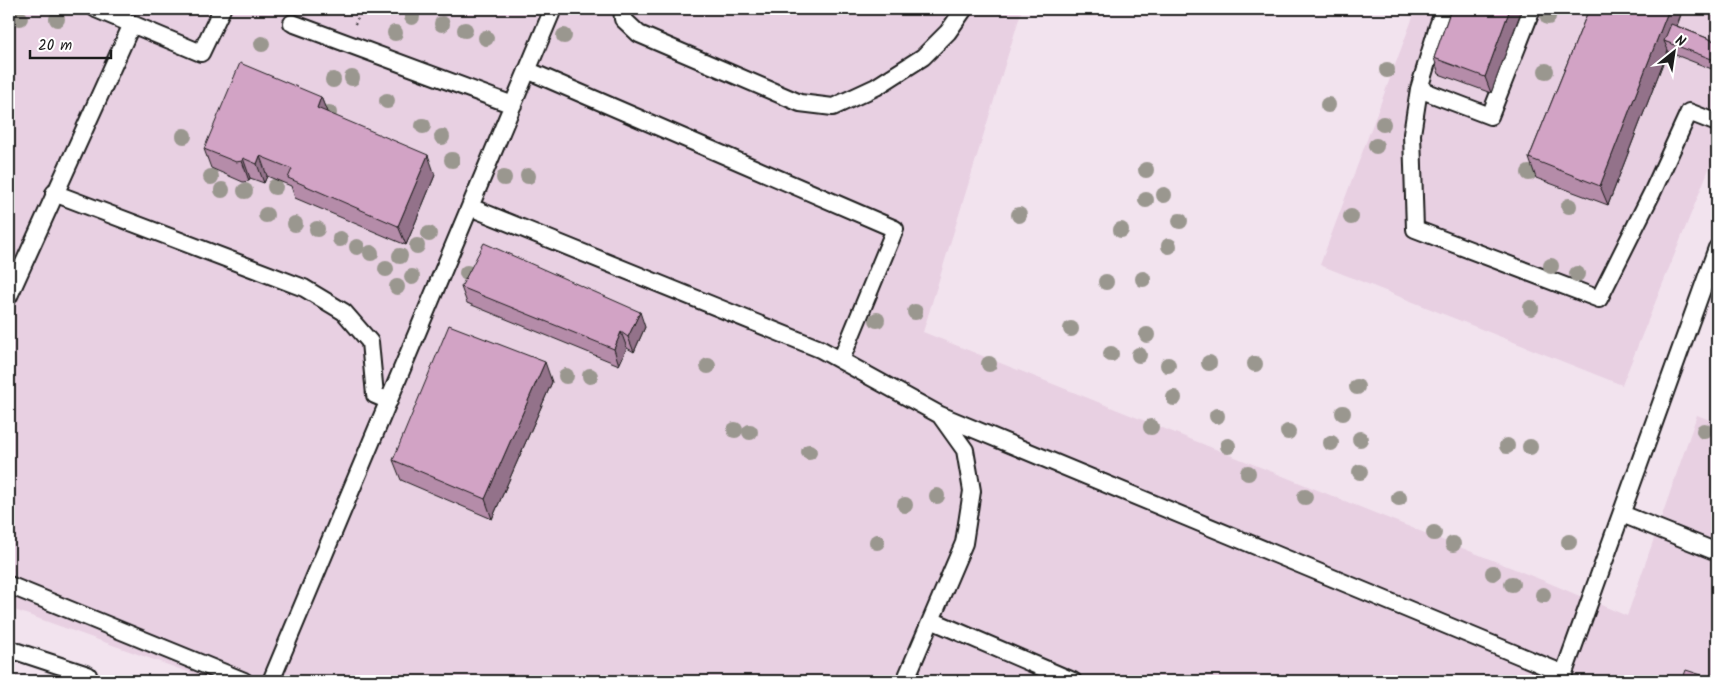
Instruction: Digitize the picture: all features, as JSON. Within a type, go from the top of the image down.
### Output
[{"type":"lane","points":[[96,9],[201,53],[222,9]]},
{"type":"lane","points":[[271,681],[553,9]]},
{"type":"lane","points":[[622,9],[623,19],[639,34],[800,103],[833,107],[876,87],[923,57],[948,32],[964,9]]},
{"type":"lane","points":[[1444,9],[1419,89],[1412,134],[1415,229],[1599,299],[1652,193],[1689,112],[1717,123]]},
{"type":"lane","points":[[1419,89],[1490,116],[1532,9]]},
{"type":"lane","points":[[292,23],[513,105]]},
{"type":"lane","points":[[9,296],[132,24]]},
{"type":"lane","points":[[528,70],[895,230],[841,360]]},
{"type":"lane","points":[[54,193],[304,288],[344,312],[370,342],[375,395],[389,400]]},
{"type":"lane","points":[[470,207],[820,349],[940,415],[1563,678],[1717,248]]},
{"type":"lane","points":[[905,681],[964,543],[972,491],[965,450],[940,415]]},
{"type":"lane","points":[[1622,514],[1717,552]]},
{"type":"lane","points":[[9,585],[244,681]]},
{"type":"lane","points":[[931,620],[1073,681]]},
{"type":"lane","points":[[9,649],[88,676]]},
{"type":"shaded area","points":[[9,9],[1022,9],[923,332],[1542,580],[1627,616],[1697,415],[1717,423],[1717,681],[213,681],[9,608]]},
{"type":"shaded area","points":[[1416,9],[1717,9],[1717,149],[1622,385],[1320,265]]},
{"type":"building","points":[[1451,9],[1510,9],[1485,77],[1434,58]]},
{"type":"building","points":[[1589,9],[1669,9],[1600,186],[1529,158]]},
{"type":"building","points":[[1671,24],[1717,42],[1717,61],[1664,41]]},
{"type":"building","points":[[240,63],[321,97],[317,108],[428,155],[398,226],[288,178],[292,169],[260,156],[257,164],[243,158],[242,161],[236,162],[204,149]]},
{"type":"building","points":[[484,243],[640,312],[628,337],[621,332],[614,349],[461,287]]},
{"type":"building","points":[[449,325],[545,362],[485,499],[393,460]]},
{"type":"building","points":[[1686,670],[1717,680],[1717,681],[1682,681]]}]
